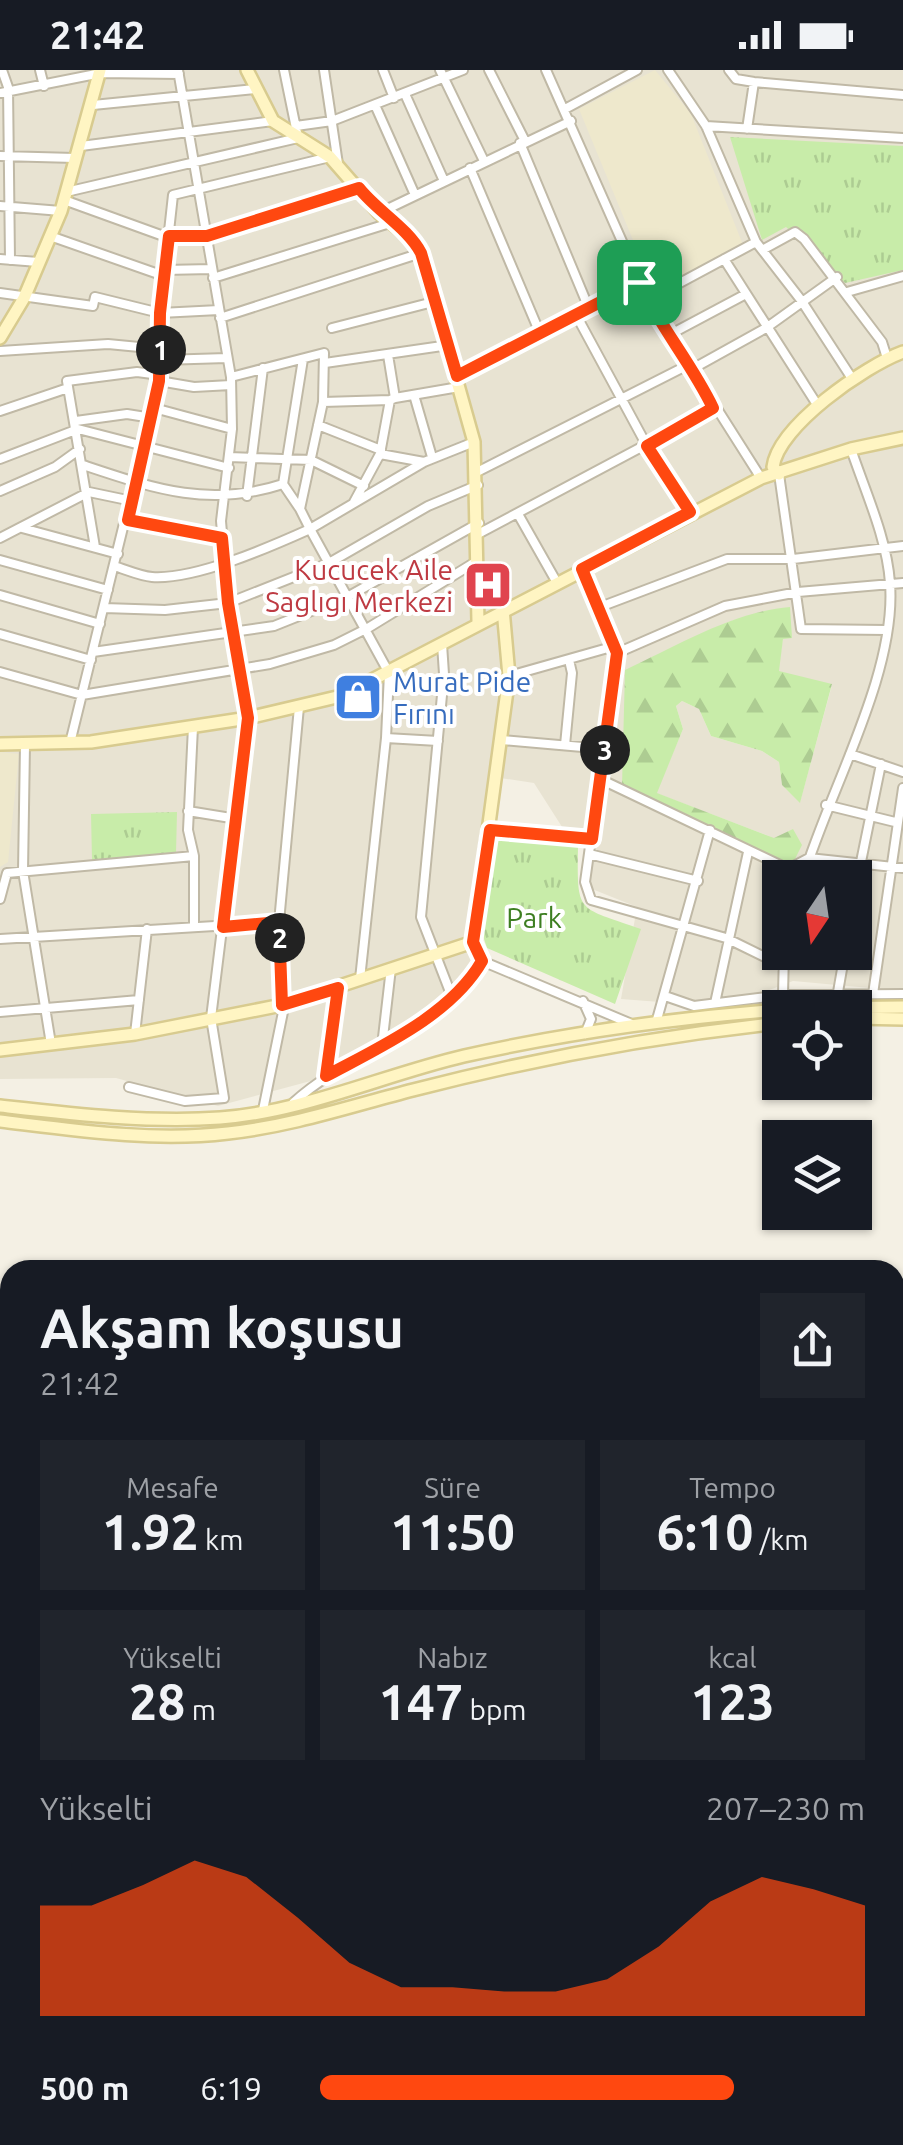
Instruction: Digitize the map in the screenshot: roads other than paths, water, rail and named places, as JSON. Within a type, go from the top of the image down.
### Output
[{"type":"street","points":[[2,70],[4,157],[11,207],[5,260],[38,262]]},
{"type":"street","points":[[40,70],[44,86]]},
{"type":"street","points":[[247,70],[273,122]]},
{"type":"street","points":[[284,70],[297,132]]},
{"type":"street","points":[[324,70],[334,161]]},
{"type":"street","points":[[383,70],[394,98]]},
{"type":"street","points":[[0,206],[64,201],[196,164],[332,121],[405,94],[442,74],[463,70]]},
{"type":"street","points":[[489,70],[523,142],[588,306]]},
{"type":"street","points":[[546,70],[648,300],[692,366],[713,408],[761,478]]},
{"type":"street","points":[[565,109],[637,70]]},
{"type":"street","points":[[668,70],[706,126],[760,245],[802,300],[851,377]]},
{"type":"street","points":[[729,70],[736,79],[754,82],[903,95]]},
{"type":"street","points":[[770,82],[771,70]]},
{"type":"street","points":[[4,93],[101,71],[180,71],[231,381],[232,429],[229,468],[221,499],[222,538],[228,603],[248,718],[210,1018],[224,1098],[185,1100],[129,1087]]},
{"type":"street","points":[[0,338],[24,298],[64,201],[101,71]]},
{"type":"street","points":[[442,74],[484,161]]},
{"type":"street","points":[[747,129],[754,82]]},
{"type":"street","points":[[93,105],[254,89]]},
{"type":"street","points":[[405,94],[444,181]]},
{"type":"street","points":[[376,105],[415,195]]},
{"type":"street","points":[[379,213],[571,121]]},
{"type":"street","points":[[4,157],[78,152],[273,122],[297,132],[334,161],[379,213],[414,240],[437,301],[474,442],[478,478],[478,622]]},
{"type":"street","points":[[706,126],[903,138]]},
{"type":"street","points":[[70,743],[153,413],[172,195],[334,161]]},
{"type":"street","points":[[470,168],[539,331]]},
{"type":"street","points":[[64,201],[169,237],[207,236],[359,188]]},
{"type":"street","points":[[50,236],[164,273],[212,273],[390,222]]},
{"type":"street","points":[[648,300],[724,259],[795,232],[837,277],[882,342],[887,358]]},
{"type":"street","points":[[0,293],[92,306],[96,297],[160,313],[219,314],[421,253]]},
{"type":"street","points":[[724,259],[818,406]]},
{"type":"street","points":[[847,292],[903,276]]},
{"type":"street","points":[[104,608],[164,610],[228,603],[330,563],[622,400],[766,328],[837,277]]},
{"type":"street","points":[[323,402],[393,399],[458,381],[539,331],[639,282]]},
{"type":"street","points":[[668,335],[746,294]]},
{"type":"street","points":[[332,328],[437,301]]},
{"type":"street","points":[[575,313],[647,446],[690,512]]},
{"type":"street","points":[[0,351],[108,344],[161,354],[227,358]]},
{"type":"street","points":[[324,364],[448,345]]},
{"type":"street","points":[[886,630],[801,630],[779,474],[773,467],[774,454],[818,406],[851,377],[903,352]]},
{"type":"street","points":[[96,547],[67,382],[137,372],[194,387],[231,381],[263,368],[324,353],[323,402],[300,509]]},
{"type":"street","points":[[352,506],[380,452],[393,399],[388,354]]},
{"type":"street","points":[[303,359],[283,484],[368,628],[389,673],[386,738],[360,979]]},
{"type":"street","points":[[247,496],[263,368]]},
{"type":"street","points":[[0,411],[68,388]]},
{"type":"street","points":[[414,395],[428,460]]},
{"type":"street","points":[[0,634],[92,656],[274,626],[349,596],[479,528],[518,514],[713,408]]},
{"type":"street","points":[[0,459],[77,425],[126,414],[153,413],[232,429]]},
{"type":"street","points":[[318,424],[380,452],[428,460]]},
{"type":"street","points":[[77,425],[229,468]]},
{"type":"street","points":[[0,744],[70,743],[193,727],[341,696],[556,581],[761,478],[851,449],[903,438]]},
{"type":"street","points":[[114,566],[158,577],[224,562],[310,529],[428,460],[474,442]]},
{"type":"street","points":[[809,858],[826,805],[850,754],[886,630],[890,584],[851,449]]},
{"type":"street","points":[[0,491],[54,468],[80,450]]},
{"type":"street","points":[[230,457],[251,454],[311,460],[364,486]]},
{"type":"street","points":[[83,465],[137,482],[221,499],[247,496],[283,484]]},
{"type":"street","points":[[0,538],[88,492],[132,501]]},
{"type":"street","points":[[518,514],[556,581]]},
{"type":"street","points":[[128,520],[222,538]]},
{"type":"street","points":[[22,528],[118,554]]},
{"type":"street","points":[[600,607],[728,559],[793,558],[903,546]]},
{"type":"street","points":[[0,560],[108,590]]},
{"type":"street","points":[[0,672],[82,695],[238,670],[334,645],[477,561]]},
{"type":"street","points":[[582,569],[616,649],[584,882],[591,900],[726,938],[762,956]]},
{"type":"street","points":[[509,676],[616,649],[725,606],[798,592],[903,583]]},
{"type":"street","points":[[0,594],[100,624]]},
{"type":"street","points":[[504,608],[509,676],[473,942],[482,961],[636,1026]]},
{"type":"street","points":[[442,643],[444,674],[421,917],[452,998]]},
{"type":"street","points":[[565,745],[572,673],[569,660]]},
{"type":"street","points":[[262,1110],[282,1005],[279,922],[299,707]]},
{"type":"street","points":[[193,727],[188,811],[194,856],[194,927]]},
{"type":"street","points":[[386,738],[438,741]]},
{"type":"street","points":[[502,740],[605,748]]},
{"type":"street","points":[[26,745],[24,871],[51,1044]]},
{"type":"street","points":[[850,754],[903,772]]},
{"type":"street","points":[[861,860],[882,764]]},
{"type":"street","points":[[600,780],[767,860]]},
{"type":"street","points":[[903,788],[895,822],[873,994],[903,994]]},
{"type":"street","points":[[826,805],[895,822]]},
{"type":"street","points":[[188,811],[237,819]]},
{"type":"street","points":[[490,830],[592,839]]},
{"type":"street","points":[[656,1023],[686,927],[710,830]]},
{"type":"street","points":[[715,1003],[726,938],[748,852]]},
{"type":"street","points":[[590,854],[698,881]]},
{"type":"street","points":[[0,899],[6,873],[194,856]]},
{"type":"street","points":[[805,860],[826,860]]},
{"type":"street","points":[[872,865],[903,868]]},
{"type":"street","points":[[0,939],[279,922]]},
{"type":"street","points":[[135,1034],[147,929]]},
{"type":"street","points":[[0,1050],[135,1034],[282,1005],[473,942]]},
{"type":"street","points":[[293,1103],[326,1076],[382,1046],[452,998],[482,961]]},
{"type":"street","points":[[382,1046],[391,968]]},
{"type":"street","points":[[326,1076],[338,988]]},
{"type":"street","points":[[665,996],[694,1006],[762,997]]},
{"type":"street","points":[[0,1012],[138,1000]]},
{"type":"street","points":[[583,1001],[591,1019],[584,1034]]},
{"type":"street","points":[[872,1008],[903,1008]]},
{"type":"street","points":[[0,1106],[144,1117],[222,1118],[293,1103],[463,1056],[656,1023],[762,1012]]},
{"type":"street","points":[[872,1018],[903,1018]]},
{"type":"street","points":[[0,1121],[160,1135],[223,1134],[281,1126],[446,1082],[634,1042],[762,1025]]},
{"type":"place","name":"Kucucek Aile Saglıgı Merkezi","points":[[488,585]]},
{"type":"place","name":"Murat Pide Fırını","points":[[358,697]]},
{"type":"park label","name":"Park","points":[[534,917]]}]
